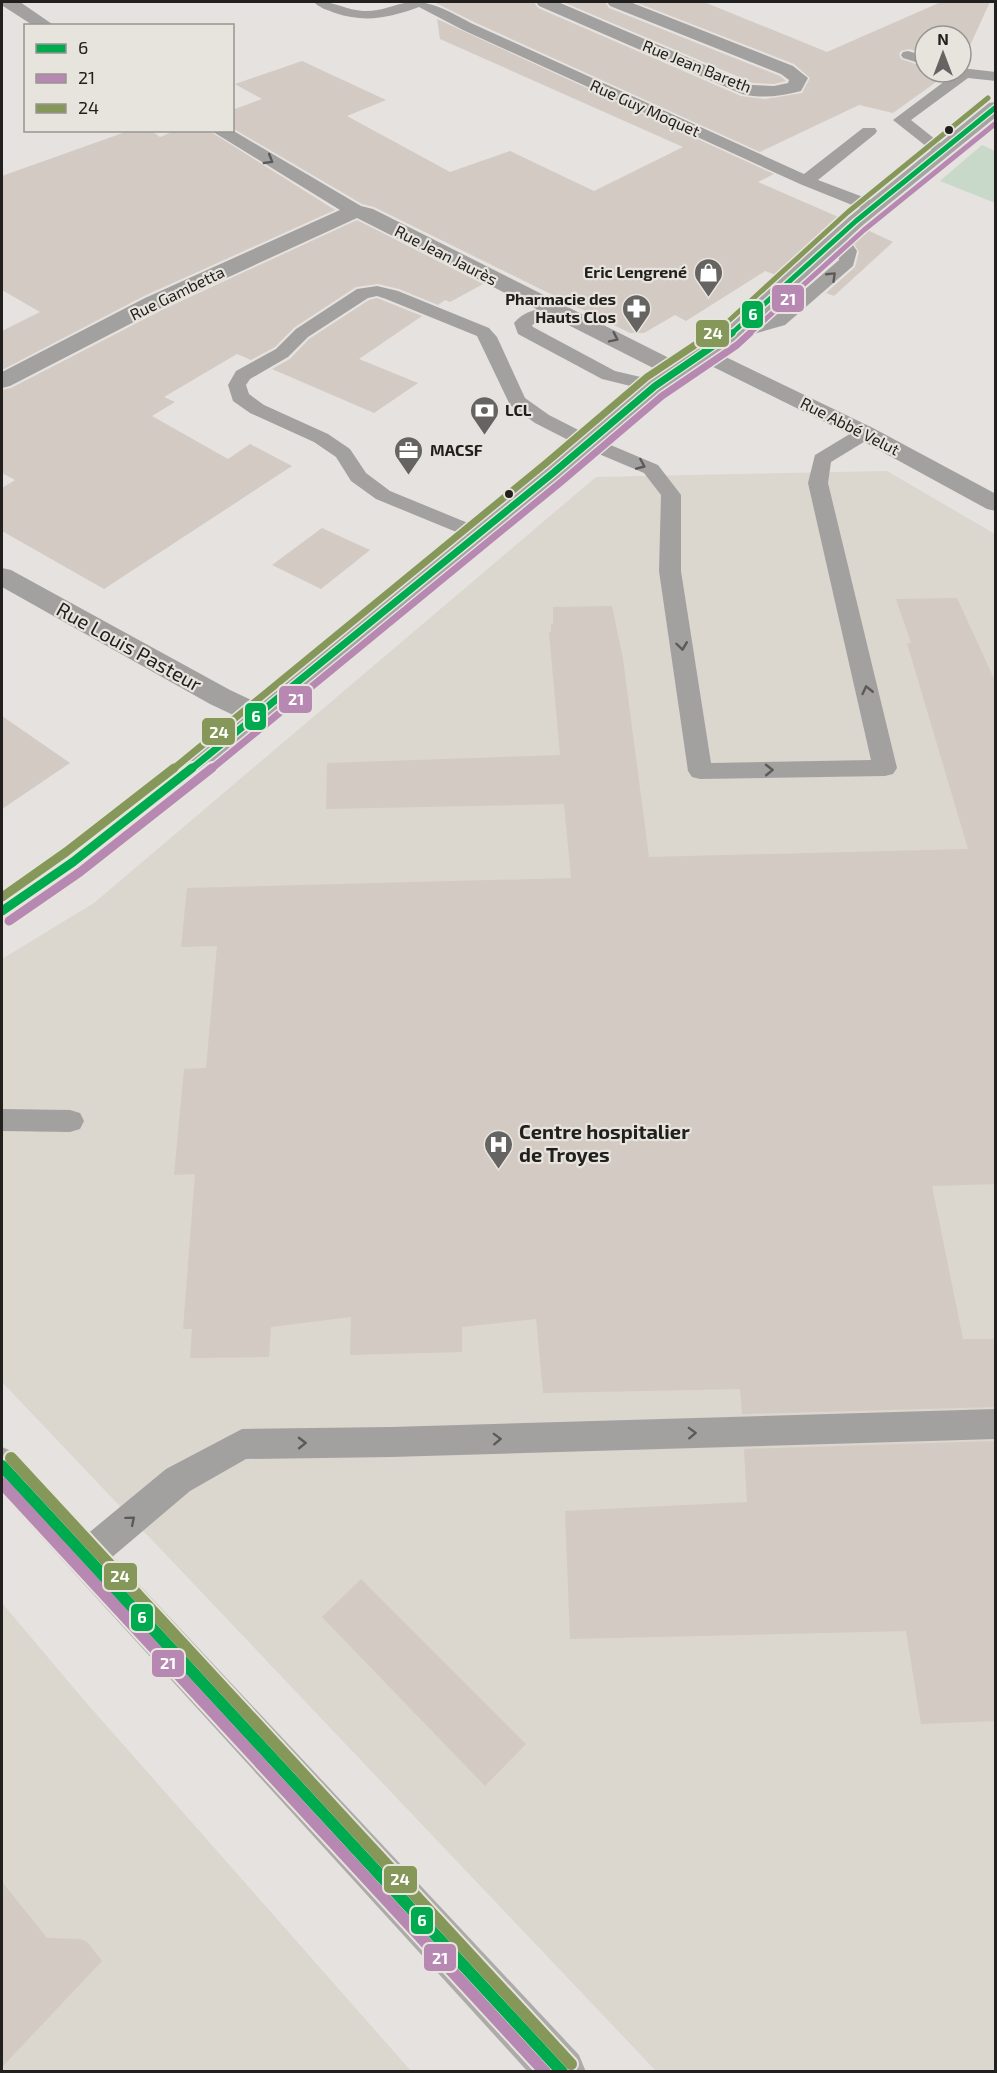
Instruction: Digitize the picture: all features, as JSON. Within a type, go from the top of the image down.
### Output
[{"type":"main road","points":[[2,911],[74,862],[258,715],[666,378],[729,336],[873,207],[996,106]]},
{"type":"street","points":[[9,2],[44,24]]},
{"type":"street","name":"Rue Jean Bareth","points":[[545,2],[749,90],[774,92],[795,87],[799,78],[787,70],[616,2]]},
{"type":"street","name":"Rue Jean Jaurès","points":[[222,132],[355,211],[366,213],[555,310],[666,378]]},
{"type":"street","name":"Rue Gambetta","points":[[2,381],[153,303],[355,211]]},
{"type":"street","name":"Rue Abbé Velut","points":[[703,353],[864,433],[996,504]]},
{"type":"street","name":"Rue Louis Pasteur","points":[[2,576],[220,697],[258,715]]},
{"type":"street","points":[[2,1466],[562,2072]]},
{"type":"lane","name":"Rue Guy Moquet","points":[[321,2],[347,13],[362,16],[382,15],[420,2],[468,27],[806,181],[873,207]]},
{"type":"lane","points":[[908,55],[913,57]]},
{"type":"lane","points":[[973,74],[996,77]]},
{"type":"lane","points":[[942,151],[901,120],[947,84]]},
{"type":"lane","points":[[806,181],[869,131]]},
{"type":"lane","points":[[478,534],[383,495],[358,477],[343,453],[321,438],[256,409],[240,397],[237,386],[243,375],[282,353],[303,333],[363,293],[377,291],[392,295],[483,332],[488,336],[517,401],[532,413],[587,442],[651,469],[671,495],[670,571],[700,771],[885,768],[818,483],[822,459],[864,433]]},
{"type":"lane","points":[[555,310],[541,313],[523,323],[524,330],[609,375],[666,378]]},
{"type":"lane","points":[[2,1120],[70,1121]]},
{"type":"lane","points":[[86,1557],[178,1480],[242,1444],[414,1442],[996,1424]]},
{"type":"shaded area","name":"Centre hospitalier de Troyes","points":[[887,471],[995,534],[995,2071],[656,2071],[2,1382],[2,959],[94,903],[596,477]]},
{"type":"shaded area","points":[[2,1603],[83,1699],[411,2071],[2,2071]]},
{"type":"green space","points":[[982,145],[995,151],[995,203],[940,181]]},
{"type":"building","points":[[434,2],[534,2],[538,8],[741,96],[765,99],[802,93],[810,78],[794,64],[635,2],[704,2],[827,52],[941,2],[990,2],[973,39],[973,24],[913,24],[913,50],[901,51],[899,54],[901,59],[913,63],[913,84],[933,84],[893,113],[859,105],[760,152]]},
{"type":"building","points":[[563,2],[605,2],[609,8],[780,76],[786,81],[774,84],[753,83]]},
{"type":"building","points":[[437,19],[774,174],[758,182],[843,219],[779,276],[765,271],[686,321],[675,315],[644,333],[630,333],[374,207],[362,204],[234,129],[234,109],[262,99],[235,84],[302,61],[386,100],[347,116],[450,172],[510,151],[594,191],[683,147],[440,39]]},
{"type":"building","points":[[125,132],[153,132],[160,137],[172,132],[211,132],[335,210],[144,296],[2,370],[2,331],[40,312],[2,290],[2,176]]},
{"type":"building","points":[[357,220],[483,284],[450,302],[445,300],[438,305],[399,289],[378,284],[356,287],[295,327],[275,347],[251,360],[237,354],[164,397],[175,402],[152,416],[228,459],[250,444],[292,466],[104,589],[2,531],[2,488],[15,480],[2,473],[2,390],[11,388],[162,310]]},
{"type":"building","points":[[863,228],[893,242],[834,296],[826,293],[855,267],[859,252],[851,239]]},
{"type":"building","points":[[837,252],[837,259],[806,286],[802,284]]},
{"type":"building","points":[[377,298],[422,316],[359,359],[418,383],[374,413],[272,369],[290,359],[309,339],[369,300]]},
{"type":"building","points":[[322,528],[370,550],[321,589],[272,565]]},
{"type":"building","points":[[957,598],[996,683],[996,1184],[932,1186],[963,1339],[996,1339],[996,1407],[742,1414],[740,1389],[543,1393],[536,1319],[462,1327],[462,1352],[350,1355],[351,1317],[271,1327],[269,1357],[190,1358],[192,1329],[183,1329],[195,1174],[174,1175],[184,1069],[206,1068],[217,946],[181,947],[187,888],[571,878],[564,804],[326,809],[327,763],[560,755],[549,632],[553,624],[553,607],[612,606],[623,659],[649,857],[968,849],[907,643],[911,643],[896,599]]},
{"type":"building","points":[[2,716],[70,763],[2,809]]},
{"type":"building","points":[[996,1441],[996,1721],[921,1724],[906,1631],[570,1639],[565,1511],[747,1502],[744,1449]]},
{"type":"building","points":[[361,1579],[526,1744],[485,1786],[322,1617]]},
{"type":"building","points":[[2,1882],[47,1938],[81,1939],[88,1943],[102,1961],[2,2067]]},
{"type":"transit line","name":"24","points":[[2,897],[144,793],[545,464],[647,377],[722,327],[848,212],[988,98]]},
{"type":"transit line","name":"6","points":[[2,911],[73,862],[151,802],[553,473],[655,386],[729,336],[856,221],[996,107]]},
{"type":"transit line","name":"21","points":[[9,921],[80,872],[158,812],[561,482],[662,396],[737,345],[864,230],[996,123]]},
{"type":"transit line","name":"24","points":[[11,1458],[571,2064]]},
{"type":"transit line","name":"6","points":[[2,1466],[562,2072]]},
{"type":"transit line","name":"21","points":[[2,1483],[545,2072]]},
{"type":"place","name":"Eric Lengrené","points":[[708,298]]},
{"type":"place","name":"Pharmacie des Hauts Clos","points":[[637,334]]},
{"type":"place","name":"LCL","points":[[484,436]]},
{"type":"place","name":"MACSF","points":[[409,476]]},
{"type":"place","name":"Centre hospitalier de Troyes","points":[[498,1170]]}]
